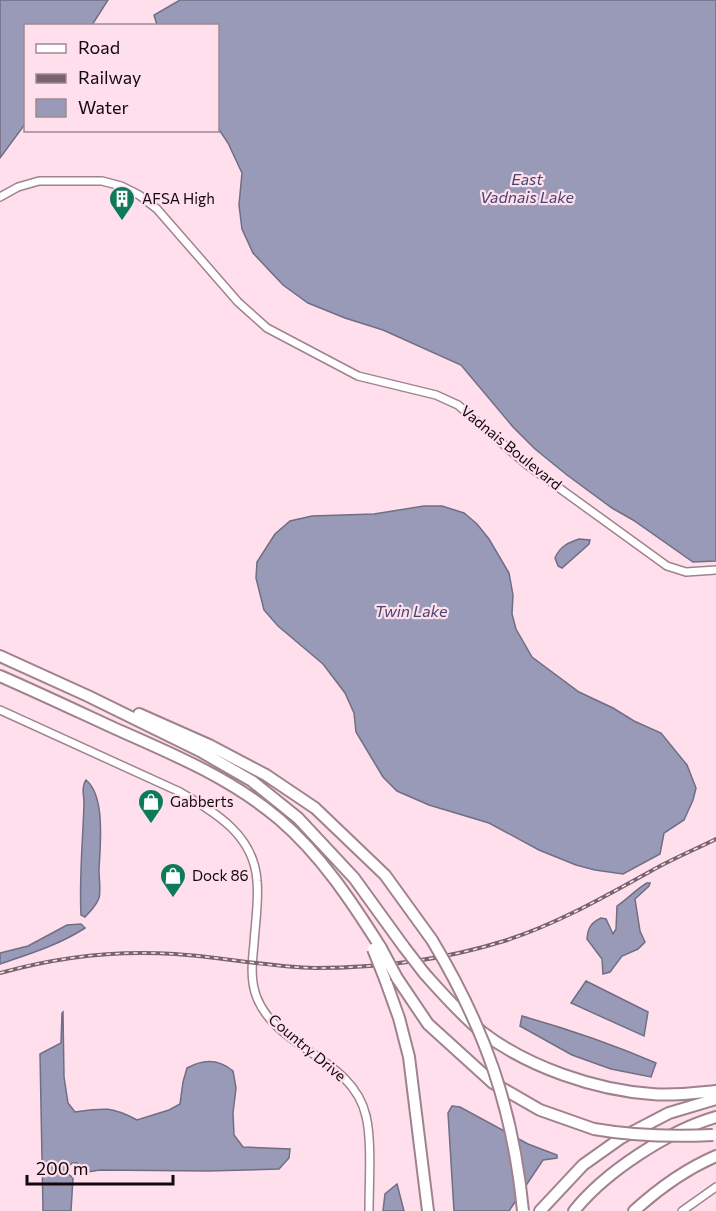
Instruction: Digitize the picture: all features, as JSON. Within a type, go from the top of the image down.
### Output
[{"type":"highway","points":[[0,656],[201,751],[252,781],[297,818],[354,878],[424,974],[483,1032],[528,1060],[572,1078],[619,1090],[654,1094],[716,1091]]},
{"type":"highway","points":[[0,676],[174,754],[237,788],[280,820],[330,873],[355,907],[377,948],[428,1024],[493,1083],[540,1110],[594,1129],[633,1136],[715,1135]]},
{"type":"highway","points":[[88,696],[133,712],[209,745],[266,775],[315,808],[385,875],[432,940],[466,1000],[494,1067],[512,1135],[523,1211]]},
{"type":"highway","points":[[377,948],[399,1018],[408,1057],[428,1211]]},
{"type":"highway","points":[[540,1211],[583,1165],[621,1138],[669,1113],[716,1099]]},
{"type":"highway","points":[[574,1211],[584,1198],[626,1164],[683,1129],[716,1117]]},
{"type":"highway","points":[[634,1211],[654,1193],[702,1162],[716,1156]]},
{"type":"street","name":"Vadnais Boulevard","points":[[0,197],[26,184],[39,181],[102,182],[131,190],[157,209],[238,302],[267,328],[358,376],[436,395],[458,405],[526,464],[662,563],[686,572],[716,570]]},
{"type":"street","name":"Country Drive","points":[[0,710],[180,792],[207,808],[241,836],[249,848],[257,881],[252,979],[257,999],[275,1025],[342,1076],[362,1104],[368,1132],[369,1211]]},
{"type":"street","points":[[682,1211],[716,1186]]},
{"type":"water","points":[[0,0],[108,0],[93,24],[24,24],[24,125],[0,158]]},
{"type":"water","name":"East Vadnais Lake","points":[[180,0],[716,0],[716,561],[693,562],[567,475],[535,449],[513,427],[461,365],[383,330],[308,303],[283,285],[253,253],[242,229],[239,205],[242,173],[219,130],[219,24],[157,24],[154,15]]},
{"type":"water","name":"Twin Lake","points":[[424,506],[442,506],[464,513],[489,539],[509,573],[513,595],[512,614],[516,629],[532,657],[579,692],[661,733],[687,765],[696,788],[693,800],[684,820],[664,833],[660,854],[623,874],[595,870],[539,850],[489,823],[429,805],[397,791],[383,777],[356,732],[354,713],[345,693],[323,664],[278,626],[264,610],[256,578],[257,562],[275,534],[290,521],[312,516],[374,514]]},
{"type":"water","points":[[579,539],[590,540],[589,544],[562,568],[558,566],[555,558],[559,551]]},
{"type":"water","points":[[86,780],[97,798],[101,836],[100,895],[95,906],[85,917],[81,915],[80,887],[83,788]]},
{"type":"water","points":[[650,883],[649,886],[635,899],[640,931],[645,942],[638,949],[622,956],[610,972],[603,974],[602,959],[587,939],[589,928],[601,918],[606,919],[613,934],[616,929],[617,906]]},
{"type":"water","points":[[81,924],[85,928],[65,939],[0,964],[0,953],[28,946],[67,925]]},
{"type":"water","points":[[586,981],[648,1012],[644,1036],[571,1003]]},
{"type":"water","points":[[63,1012],[64,1077],[68,1103],[75,1112],[107,1109],[137,1120],[169,1110],[180,1104],[187,1068],[199,1063],[217,1062],[233,1071],[236,1088],[233,1113],[234,1135],[243,1147],[290,1149],[289,1158],[279,1169],[208,1171],[100,1170],[81,1173],[78,1172],[77,1163],[72,1163],[65,1171],[73,1178],[71,1211],[43,1211],[40,1054],[61,1043]]},
{"type":"water","points":[[522,1016],[590,1037],[656,1063],[651,1077],[611,1069],[572,1055],[520,1026]]},
{"type":"water","points":[[452,1106],[460,1107],[528,1144],[557,1155],[557,1158],[543,1160],[509,1211],[454,1211],[448,1113]]},
{"type":"water","points":[[397,1184],[404,1211],[383,1211],[385,1194]]},
{"type":"railway","points":[[0,973],[65,959],[131,953],[193,955],[315,968],[363,966],[434,958],[481,948],[542,927],[716,839]]},
{"type":"place","name":"AFSA High","points":[[122,222]]},
{"type":"place","name":"Gabberts","points":[[151,825]]},
{"type":"place","name":"Dock 86","points":[[173,899]]}]
